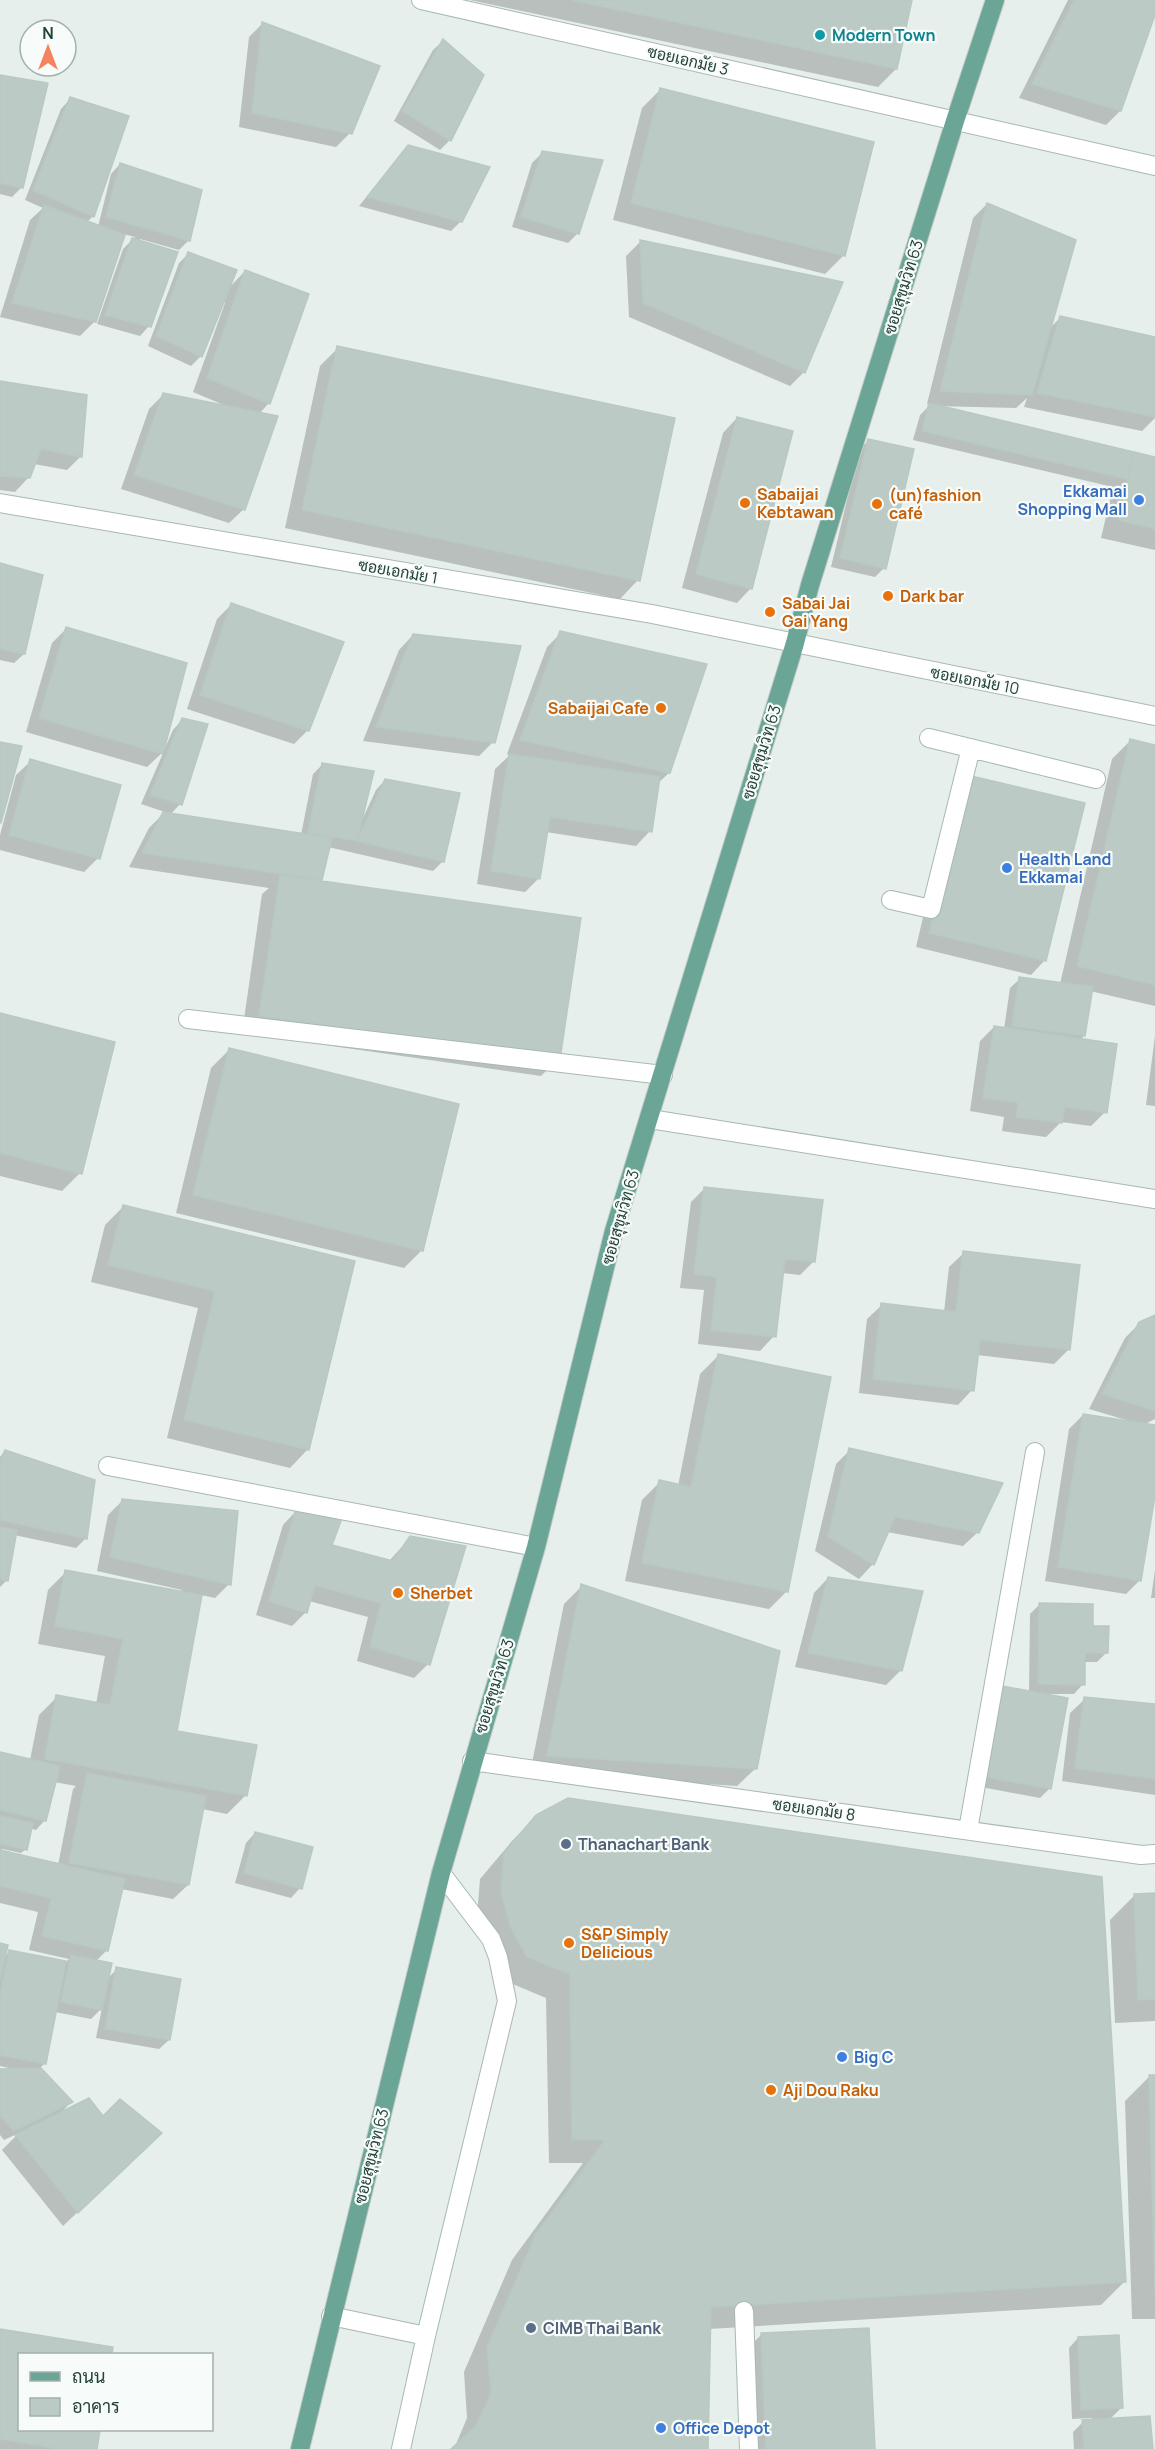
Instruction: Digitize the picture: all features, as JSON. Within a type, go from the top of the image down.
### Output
[{"type":"main road","name":"ซอยสุขุมวิท 63","points":[[300,2449],[441,1874],[536,1547],[614,1231],[795,643],[810,585],[995,0]]},
{"type":"street","name":"ซอยเอกมัย 3","points":[[421,0],[1155,166]]},
{"type":"street","name":"ซอยเอกมัย 1","points":[[0,503],[651,614],[795,643]]},
{"type":"street","name":"ซอยเอกมัย 10","points":[[795,643],[1155,716]]},
{"type":"street","points":[[929,738],[1096,779]]},
{"type":"street","points":[[891,900],[931,909],[971,747]]},
{"type":"street","points":[[188,1019],[663,1075]]},
{"type":"street","points":[[650,1119],[1155,1199]]},
{"type":"street","points":[[968,1830],[1035,1452]]},
{"type":"street","points":[[108,1466],[536,1547]]},
{"type":"street","name":"ซอยเอกมัย 8","points":[[472,1761],[1141,1856],[1155,1854]]},
{"type":"street","points":[[402,2449],[426,2336],[507,2001],[498,1957],[491,1939],[441,1874]]},
{"type":"street","points":[[744,2311],[749,2449]]},
{"type":"street","points":[[331,2316],[426,2336]]},
{"type":"building","name":"Modern Town","points":[[572,0],[912,0],[897,69]]},
{"type":"building","points":[[1074,0],[1155,0],[1155,15],[1121,111],[1032,84]]},
{"type":"building","points":[[262,22],[380,66],[352,134],[252,113]]},
{"type":"building","points":[[443,39],[484,75],[451,141],[402,111]]},
{"type":"building","points":[[0,75],[48,83],[23,188],[0,183]]},
{"type":"building","points":[[660,88],[874,142],[845,256],[631,203]]},
{"type":"building","points":[[70,97],[129,116],[94,217],[33,190]]},
{"type":"building","points":[[408,145],[490,167],[462,222],[367,197]]},
{"type":"building","points":[[542,151],[603,160],[579,234],[521,217]]},
{"type":"building","points":[[120,163],[202,190],[190,241],[106,217]]},
{"type":"building","points":[[987,203],[1076,240],[1032,395],[940,391]]},
{"type":"building","points":[[44,205],[125,235],[96,322],[12,303]]},
{"type":"building","points":[[132,238],[178,252],[151,327],[105,315]]},
{"type":"building","points":[[640,240],[843,282],[805,373],[643,303]]},
{"type":"building","points":[[188,252],[237,270],[202,357],[156,336]]},
{"type":"building","points":[[245,270],[309,294],[270,404],[207,378]]},
{"type":"building","points":[[1060,316],[1155,337],[1155,417],[1037,393]]},
{"type":"building","points":[[337,346],[675,418],[640,581],[302,510]]},
{"type":"building","points":[[0,381],[87,395],[82,457],[41,449],[30,478],[0,476]]},
{"type":"building","points":[[163,393],[278,416],[245,510],[134,475]]},
{"type":"building","points":[[929,403],[1134,452],[1127,479],[922,431]]},
{"type":"building","name":"Sabaijai Kebtawan","points":[[737,417],[793,431],[752,589],[696,574]]},
{"type":"building","name":"(un)fashion café","points":[[868,439],[914,449],[886,569],[840,558]]},
{"type":"building","name":"Ekkamai Shopping Mall","points":[[1134,452],[1155,457],[1155,529],[1118,520]]},
{"type":"building","points":[[0,563],[43,575],[25,654],[0,649]]},
{"type":"building","points":[[231,603],[344,642],[309,731],[200,695]]},
{"type":"building","points":[[66,627],[187,663],[163,754],[39,718]]},
{"type":"building","points":[[560,631],[707,664],[670,773],[520,740]]},
{"type":"building","points":[[413,634],[521,646],[495,743],[376,727]]},
{"type":"building","points":[[182,718],[208,724],[182,805],[150,795]]},
{"type":"building","points":[[1130,739],[1155,745],[1155,985],[1077,966]]},
{"type":"building","points":[[0,742],[22,746],[1,823],[0,822]]},
{"type":"building","points":[[509,754],[660,777],[652,832],[550,817],[540,879],[491,871]]},
{"type":"building","points":[[30,759],[121,785],[100,859],[9,835]]},
{"type":"building","points":[[322,763],[374,771],[357,841],[308,833]]},
{"type":"building","name":"Health Land Ekkamai","points":[[967,775],[1085,803],[1046,961],[929,933]]},
{"type":"building","points":[[385,779],[460,793],[444,862],[357,841]]},
{"type":"building","points":[[163,812],[332,838],[322,880],[142,853]]},
{"type":"building","points":[[280,875],[581,918],[560,1059],[259,1016]]},
{"type":"building","points":[[1019,977],[1093,987],[1085,1036],[1012,1026]]},
{"type":"building","points":[[0,1013],[115,1042],[82,1174],[0,1153]]},
{"type":"building","points":[[994,1026],[1117,1044],[1107,1113],[1065,1107],[1062,1123],[1016,1117],[1018,1103],[983,1098]]},
{"type":"building","points":[[229,1048],[459,1104],[423,1251],[193,1195]]},
{"type":"building","points":[[704,1187],[823,1200],[815,1262],[785,1259],[776,1337],[711,1330],[717,1277],[694,1274]]},
{"type":"building","points":[[123,1205],[355,1261],[309,1450],[184,1420],[215,1291],[108,1265]]},
{"type":"building","points":[[963,1251],[1080,1265],[1070,1350],[980,1340],[974,1391],[873,1379],[881,1303],[956,1312]]},
{"type":"building","points":[[1155,1315],[1155,1411],[1102,1394],[1139,1322]]},
{"type":"building","points":[[718,1354],[831,1377],[788,1592],[642,1563],[659,1480],[691,1487]]},
{"type":"building","points":[[1083,1414],[1155,1425],[1155,1496],[1141,1581],[1058,1567]]},
{"type":"building","points":[[849,1448],[1003,1483],[979,1533],[895,1517],[874,1565],[828,1537]]},
{"type":"building","points":[[5,1450],[95,1480],[87,1539],[0,1520],[0,1462]]},
{"type":"building","points":[[122,1499],[238,1511],[231,1585],[110,1557]]},
{"type":"building","name":"Sherbet","points":[[296,1509],[341,1521],[332,1545],[393,1561],[410,1536],[466,1546],[430,1665],[370,1647],[381,1603],[315,1585],[307,1613],[269,1601]]},
{"type":"building","points":[[0,1527],[17,1530],[8,1581],[0,1579]]},
{"type":"building","points":[[65,1570],[202,1595],[177,1731],[257,1745],[247,1796],[45,1759],[56,1695],[110,1705],[123,1639],[55,1626]]},
{"type":"building","points":[[828,1577],[923,1591],[902,1671],[808,1653]]},
{"type":"building","points":[[581,1584],[780,1651],[757,1769],[547,1756]]},
{"type":"building","points":[[1039,1603],[1093,1604],[1093,1626],[1109,1626],[1108,1653],[1085,1653],[1085,1685],[1038,1684]]},
{"type":"building","points":[[1002,1686],[1068,1698],[1051,1789],[985,1777]]},
{"type":"building","points":[[1084,1697],[1155,1704],[1155,1779],[1075,1768]]},
{"type":"building","points":[[0,1752],[60,1766],[46,1821],[0,1810]]},
{"type":"building","points":[[87,1773],[206,1796],[189,1885],[69,1863]]},
{"type":"building","name":"Big C","points":[[568,1798],[1102,1877],[1126,2282],[711,2307],[708,2449],[451,2449],[476,2426],[491,2393],[487,2347],[536,2234],[605,2140],[572,2140],[570,1974],[527,1957],[510,1926],[501,1891],[504,1853],[536,1815]]},
{"type":"building","points":[[0,1816],[33,1823],[27,1850],[0,1844]]},
{"type":"building","points":[[255,1832],[313,1847],[302,1889],[244,1873]]},
{"type":"building","points":[[0,1850],[125,1879],[108,1951],[42,1936],[51,1898],[0,1886]]},
{"type":"building","points":[[1155,1893],[1155,1999],[1138,2000],[1134,1894]]},
{"type":"building","points":[[0,1943],[8,1945],[0,1980]]},
{"type":"building","points":[[9,1950],[66,1961],[46,2064],[0,2055],[0,1996]]},
{"type":"building","points":[[71,1955],[112,1963],[102,2010],[61,2002]]},
{"type":"building","points":[[116,1967],[181,1979],[170,2040],[105,2029]]},
{"type":"building","points":[[41,2068],[73,2102],[14,2131],[0,2115],[0,2069]]},
{"type":"building","points":[[1149,2075],[1155,2075],[1155,2295]]},
{"type":"building","points":[[89,2098],[103,2116],[120,2099],[162,2133],[78,2213],[15,2135]]},
{"type":"building","points":[[869,2328],[875,2449],[766,2449],[761,2333]]},
{"type":"building","points":[[0,2329],[113,2347],[112,2353],[18,2353],[18,2431],[100,2431],[97,2449],[59,2449],[0,2439]]},
{"type":"building","points":[[1119,2335],[1123,2408],[1081,2410],[1078,2337]]},
{"type":"building","points":[[1150,2416],[1153,2449],[1084,2449],[1082,2420]]},
{"type":"place","name":"Modern Town","points":[[820,35]]},
{"type":"place","name":"Ekkamai Shopping Mall","points":[[1139,500]]},
{"type":"place","name":"Sabaijai Kebtawan","points":[[745,503]]},
{"type":"place","name":"(un)fashion café","points":[[877,504]]},
{"type":"place","name":"Dark bar","points":[[888,596]]},
{"type":"place","name":"Sabai Jai Gai Yang","points":[[770,612]]},
{"type":"place","name":"Sabaijai Cafe","points":[[661,708]]},
{"type":"place","name":"Health Land Ekkamai","points":[[1007,868]]},
{"type":"place","name":"Sherbet","points":[[398,1593]]},
{"type":"place","name":"Thanachart Bank","points":[[566,1844]]},
{"type":"place","name":"S&P Simply Delicious","points":[[569,1943]]},
{"type":"place","name":"Big C","points":[[842,2057]]},
{"type":"place","name":"Aji Dou Raku","points":[[771,2090]]},
{"type":"place","name":"CIMB Thai Bank","points":[[531,2328]]},
{"type":"place","name":"Office Depot","points":[[661,2428]]}]
